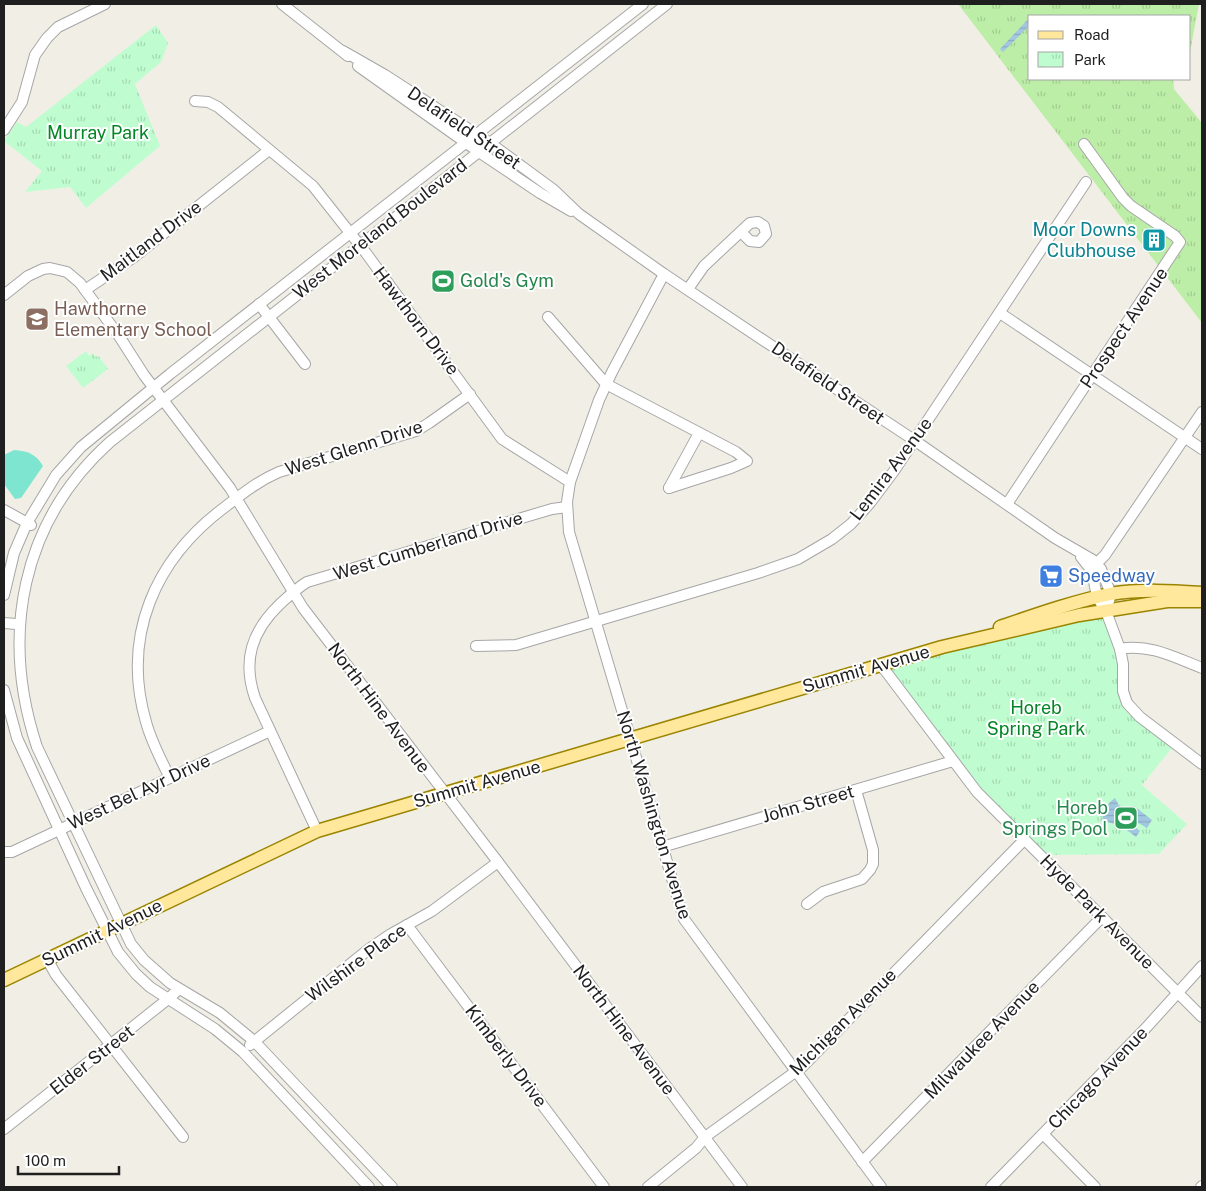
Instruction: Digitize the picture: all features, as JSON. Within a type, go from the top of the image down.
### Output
[{"type":"main road","points":[[1110,594],[1140,591],[1202,593]]},
{"type":"main road","name":"Summit Avenue","points":[[971,641],[997,628],[1110,594]]},
{"type":"main road","points":[[1106,611],[1168,601],[1202,601]]},
{"type":"main road","name":"Summit Avenue","points":[[4,980],[317,831],[942,647],[1079,615],[1106,611]]},
{"type":"street","points":[[4,130],[22,102],[35,56],[47,38],[58,27],[105,4]]},
{"type":"street","name":"Delafield Street","points":[[282,4],[343,51],[383,78],[490,143],[518,164],[543,189]]},
{"type":"street","name":"West Moreland Boulevard","points":[[4,595],[14,553],[27,523],[44,493],[70,458],[97,432],[642,4]]},
{"type":"street","name":"West Moreland Boulevard","points":[[392,1187],[254,1041],[220,1013],[165,979],[144,960],[131,944],[31,731],[20,692],[16,668],[16,624],[22,581],[40,530],[58,500],[83,467],[110,442],[667,4]]},
{"type":"street","points":[[621,21],[630,33]]},
{"type":"street","points":[[554,73],[564,85]]},
{"type":"street","name":"Delafield Street","points":[[383,78],[437,122],[479,152],[512,174],[543,189],[664,274],[914,440],[1055,538],[1097,564]]},
{"type":"street","points":[[525,96],[534,108]]},
{"type":"street","name":"Hawthorn Drive","points":[[195,101],[208,102],[218,107],[313,186],[505,442],[570,482]]},
{"type":"street","points":[[437,122],[443,113]]},
{"type":"street","name":"Prospect Avenue","points":[[1007,504],[1180,242],[1175,236],[1131,206],[1123,198],[1084,144]]},
{"type":"street","name":"Maitland Drive","points":[[4,295],[35,272],[50,268],[67,272],[85,290],[134,257],[269,150]]},
{"type":"street","points":[[512,174],[518,164]]},
{"type":"street","points":[[432,169],[442,181]]},
{"type":"street","name":"Lemira Avenue","points":[[476,646],[516,645],[772,569],[798,559],[816,549],[851,524],[863,512],[894,471],[1086,182]]},
{"type":"street","points":[[393,199],[402,212]]},
{"type":"street","points":[[688,289],[704,266],[741,232]]},
{"type":"street","name":"North Washington Avenue","points":[[664,274],[606,384],[570,482],[566,508],[569,532],[686,923],[880,1187]]},
{"type":"street","name":"North Hine Avenue","points":[[85,290],[153,387],[236,498],[292,593],[444,794],[498,862],[742,1187]]},
{"type":"street","points":[[258,304],[305,364]]},
{"type":"street","points":[[1000,312],[1202,449]]},
{"type":"street","points":[[548,317],[606,384],[736,452],[747,460],[731,468],[669,488],[699,433]]},
{"type":"street","points":[[176,369],[186,381]]},
{"type":"street","name":"West Glenn Drive","points":[[170,778],[149,733],[140,699],[138,668],[143,624],[153,594],[174,556],[202,525],[236,498],[270,476],[416,431],[470,394]]},
{"type":"street","points":[[1106,611],[1110,594],[1101,569],[1097,564],[1202,412]]},
{"type":"street","name":"West Cumberland Drive","points":[[317,831],[251,687],[250,654],[261,626],[292,593],[302,585],[316,579],[552,509],[566,508]]},
{"type":"street","points":[[4,510],[40,530]]},
{"type":"street","name":"Delafield Street","points":[[1077,551],[1092,571],[1097,598],[1106,611],[1120,648],[1123,664],[1122,691],[1127,703],[1140,717],[1202,764]]},
{"type":"street","points":[[4,623],[16,624]]},
{"type":"street","points":[[1120,648],[1138,646],[1202,668]]},
{"type":"street","name":"Hyde Park Avenue","points":[[881,665],[977,792],[1202,1017]]},
{"type":"street","points":[[20,692],[4,695],[17,738],[86,888],[118,952],[150,987],[215,1029],[242,1052],[369,1187]]},
{"type":"street","name":"West Bel Ayr Drive","points":[[6,852],[59,830],[270,731]]},
{"type":"street","name":"John Street","points":[[662,847],[953,761]]},
{"type":"street","points":[[807,904],[823,892],[862,879],[873,864],[873,850],[856,790]]},
{"type":"street","name":"Michigan Avenue","points":[[648,1187],[696,1148],[705,1137],[796,1072],[1024,840]]},
{"type":"street","name":"Wilshire Place","points":[[242,1052],[369,949],[432,911],[498,862]]},
{"type":"street","points":[[86,888],[100,881]]},
{"type":"street","name":"Milwaukee Avenue","points":[[862,1162],[1102,917]]},
{"type":"street","name":"Kimberly Drive","points":[[407,925],[604,1187]]},
{"type":"street","points":[[47,960],[183,1137]]},
{"type":"street","points":[[132,969],[144,960]]},
{"type":"street","name":"Chicago Avenue","points":[[991,1187],[1179,993],[1202,966]]},
{"type":"street","name":"Elder Street","points":[[4,1129],[179,989]]},
{"type":"street","points":[[1043,1134],[1095,1187]]},
{"type":"green space","points":[[958,4],[1199,4],[1191,47],[1191,15],[1028,15],[1028,80],[1173,80],[1174,89],[1202,123],[1202,323]]},
{"type":"green space","name":"Murray Park","points":[[156,25],[168,43],[161,62],[135,84],[160,146],[86,208],[70,187],[25,192],[42,171],[4,141],[17,122],[26,127]]},
{"type":"green space","points":[[86,351],[89,356],[93,353],[96,357],[98,355],[108,369],[83,388],[66,366]]},
{"type":"green space","name":"Horeb Spring Park","points":[[1101,614],[1117,653],[1117,690],[1126,711],[1172,748],[1142,785],[1187,824],[1159,854],[1047,855],[979,788],[889,668],[941,652]]},
{"type":"shaded area","points":[[1028,19],[1028,27],[1003,52],[1000,49]]},
{"type":"shaded area","points":[[14,450],[31,454],[43,466],[21,498],[15,499],[4,484],[4,455]]},
{"type":"shaded area","name":"Horeb Springs Pool","points":[[1115,798],[1124,815],[1134,806],[1152,820],[1147,828],[1135,821],[1132,825],[1140,831],[1136,837],[1120,825],[1102,821],[1106,808]]},
{"type":"place","name":"Moor Downs Clubhouse","points":[[1154,240]]},
{"type":"place","name":"Gold's Gym","points":[[443,281]]},
{"type":"place","name":"Hawthorne Elementary School","points":[[37,319]]},
{"type":"place","name":"Speedway","points":[[1051,576]]},
{"type":"place","name":"Horeb Springs Pool","points":[[1126,818]]}]
